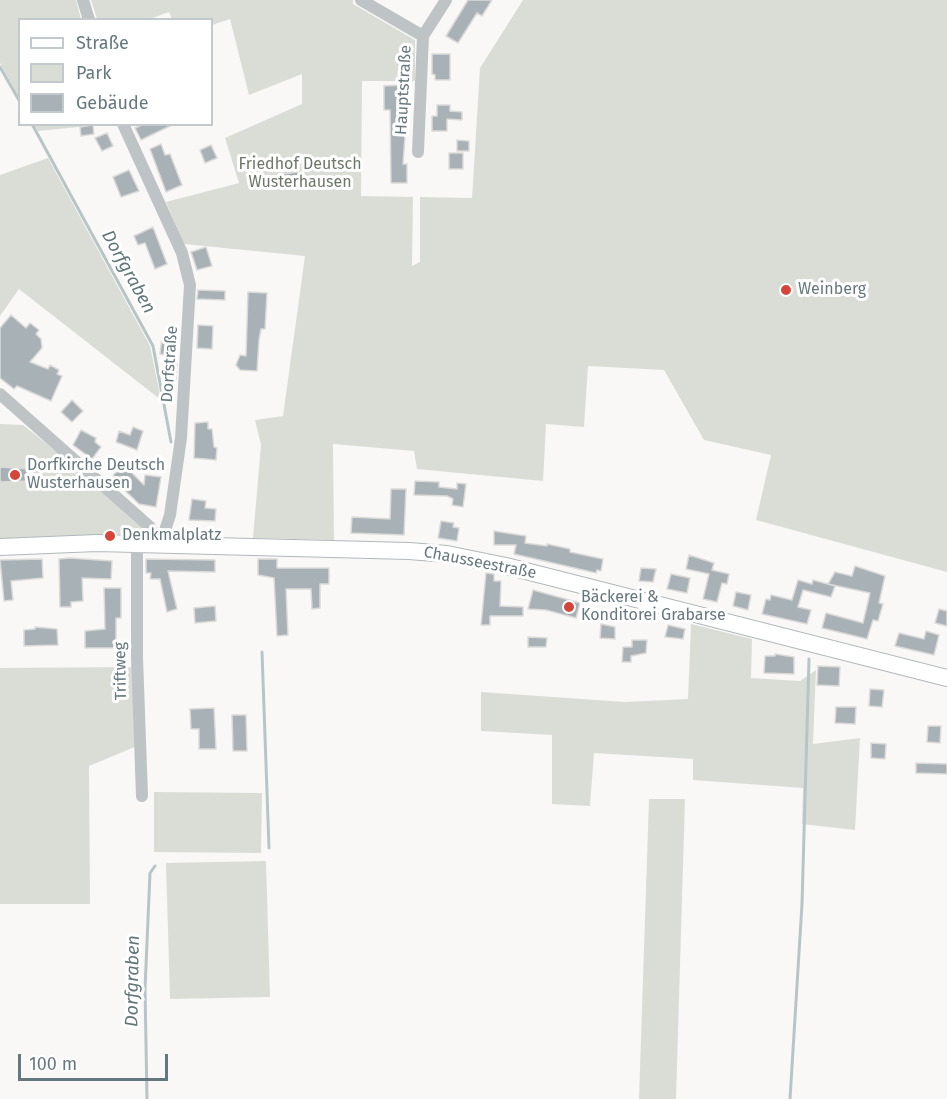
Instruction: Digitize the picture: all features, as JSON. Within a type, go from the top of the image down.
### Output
[{"type":"main road","name":"Chausseestraße","points":[[0,547],[98,543],[137,546],[409,551],[447,554],[506,566],[947,678]]},
{"type":"street","points":[[83,0],[88,18]]},
{"type":"street","points":[[362,0],[423,36]]},
{"type":"street","name":"Hauptstraße","points":[[418,152],[423,36],[446,0]]},
{"type":"street","name":"Dorfstraße","points":[[124,126],[182,253],[190,285],[181,438],[170,515],[160,546]]},
{"type":"street","points":[[0,394],[150,526],[160,546]]},
{"type":"street","name":"Triftweg","points":[[137,546],[137,657],[142,796]]},
{"type":"green space","points":[[0,0],[76,0],[81,18],[18,18],[18,96],[0,63]]},
{"type":"green space","name":"Friedhof Deutsch Wusterhausen","points":[[91,0],[353,0],[353,4],[415,40],[415,81],[362,81],[361,196],[413,197],[412,266],[420,262],[420,197],[472,198],[480,68],[523,0],[947,0],[947,572],[756,520],[771,455],[704,440],[664,370],[588,366],[584,427],[546,424],[543,481],[417,469],[414,451],[333,444],[334,540],[253,538],[261,445],[255,420],[283,416],[305,256],[184,244],[166,202],[239,183],[225,138],[302,104],[302,74],[249,95],[230,19],[213,25],[213,18],[172,18],[169,12],[153,18],[97,18]]},
{"type":"green space","points":[[35,126],[89,126],[38,131]]},
{"type":"green space","points":[[48,158],[150,346],[161,400],[19,289],[0,316],[0,175]]},
{"type":"green space","points":[[0,424],[23,425],[71,463],[143,528],[144,536],[108,534],[107,536],[85,535],[0,541]]},
{"type":"green space","points":[[691,624],[752,639],[751,678],[800,681],[816,670],[813,744],[860,738],[855,830],[802,824],[803,788],[693,780],[693,759],[594,753],[590,806],[552,804],[552,735],[481,731],[481,692],[625,702],[688,699]]},
{"type":"green space","points":[[133,667],[137,746],[89,766],[90,904],[0,904],[0,668]]},
{"type":"green space","points":[[154,792],[262,793],[261,853],[154,852]]},
{"type":"green space","points":[[649,799],[685,799],[676,1099],[639,1099]]},
{"type":"green space","points":[[266,861],[270,997],[170,999],[166,863]]},
{"type":"building","points":[[468,0],[492,0],[482,16],[477,13],[458,43],[446,36]]},
{"type":"building","points":[[432,54],[450,54],[450,80],[435,80],[435,75],[432,74]]},
{"type":"building","points":[[402,85],[402,122],[406,122],[403,164],[407,164],[407,183],[391,183],[390,110],[384,110],[384,86]]},
{"type":"building","points":[[437,105],[450,105],[450,111],[462,112],[462,120],[447,119],[447,131],[432,131],[432,116],[437,116]]},
{"type":"building","points":[[93,126],[94,134],[81,136],[80,127]]},
{"type":"building","points":[[140,126],[170,126],[141,140],[135,128]]},
{"type":"building","points":[[107,133],[113,146],[102,151],[95,138]]},
{"type":"building","points":[[457,140],[469,141],[469,151],[457,151]]},
{"type":"building","points":[[161,144],[165,155],[170,154],[182,185],[166,192],[150,149]]},
{"type":"building","points":[[211,145],[217,158],[205,163],[200,150]]},
{"type":"building","points":[[449,153],[463,153],[463,169],[449,169]]},
{"type":"building","points":[[129,170],[139,191],[121,197],[113,177]]},
{"type":"building","points":[[304,171],[306,182],[277,186],[276,175]]},
{"type":"building","points":[[153,227],[167,264],[155,269],[145,243],[138,245],[134,236]]},
{"type":"building","points":[[206,247],[212,266],[197,270],[191,252]]},
{"type":"building","points":[[198,290],[225,291],[225,300],[197,299]]},
{"type":"building","points":[[248,292],[267,293],[265,329],[261,329],[257,371],[240,370],[236,365],[240,355],[246,356]]},
{"type":"building","points":[[11,315],[26,328],[30,323],[39,330],[36,334],[41,339],[42,348],[30,362],[48,369],[50,365],[59,370],[57,374],[62,376],[51,401],[17,386],[14,389],[0,378],[0,328]]},
{"type":"building","points":[[198,325],[213,326],[212,349],[197,348]]},
{"type":"building","points":[[162,337],[173,338],[172,364],[177,364],[176,380],[163,379],[165,355],[160,354]]},
{"type":"building","points":[[72,400],[83,411],[72,422],[61,412]]},
{"type":"building","points":[[208,422],[208,429],[212,429],[214,447],[217,448],[216,460],[194,458],[195,423]]},
{"type":"building","points":[[133,427],[143,431],[137,450],[116,442],[119,431],[130,435]]},
{"type":"building","points":[[81,430],[96,438],[95,442],[101,447],[92,459],[73,445]]},
{"type":"building","name":"Dorfkirche Deutsch Wusterhausen","points":[[0,467],[30,469],[30,481],[0,482]]},
{"type":"building","points":[[120,470],[130,471],[144,485],[145,475],[161,477],[156,507],[139,504],[113,479],[114,474]]},
{"type":"building","points":[[415,481],[439,482],[439,487],[457,489],[457,483],[466,484],[463,507],[452,505],[453,499],[447,496],[414,495]]},
{"type":"building","points":[[391,489],[406,489],[404,535],[351,533],[352,517],[390,519]]},
{"type":"building","points":[[192,499],[206,501],[205,508],[216,509],[215,521],[189,520]]},
{"type":"building","points":[[441,521],[454,523],[453,527],[459,528],[457,541],[438,538]]},
{"type":"building","points":[[494,531],[526,536],[525,543],[547,546],[547,544],[603,559],[601,571],[597,570],[596,573],[514,554],[516,545],[494,545]]},
{"type":"building","points":[[689,555],[714,563],[712,570],[729,574],[727,584],[722,583],[717,602],[703,599],[709,574],[686,569]]},
{"type":"building","points":[[42,559],[43,578],[11,581],[13,600],[4,601],[0,560]]},
{"type":"building","points":[[59,559],[112,561],[111,579],[82,578],[83,601],[71,602],[71,607],[60,607]]},
{"type":"building","points":[[146,559],[215,560],[215,572],[168,571],[177,609],[167,612],[160,579],[150,579],[151,573],[146,573]]},
{"type":"building","points":[[258,559],[277,559],[277,568],[329,568],[329,584],[320,584],[320,608],[312,609],[311,589],[286,589],[288,635],[277,636],[274,578],[258,575]]},
{"type":"building","points":[[855,566],[885,576],[879,603],[883,604],[878,621],[873,620],[867,639],[822,628],[826,613],[863,623],[870,593],[828,584],[835,572],[852,576]]},
{"type":"building","points":[[641,568],[656,569],[653,582],[639,581]]},
{"type":"building","points":[[486,573],[494,574],[494,581],[501,581],[500,606],[523,607],[523,616],[490,616],[490,625],[481,625]]},
{"type":"building","points":[[671,574],[690,578],[687,593],[667,589]]},
{"type":"building","points":[[798,580],[812,584],[813,580],[835,586],[831,597],[803,590],[798,607],[811,610],[807,624],[762,614],[766,599],[770,600],[771,595],[792,600]]},
{"type":"building","points":[[104,588],[121,588],[121,618],[116,618],[116,648],[85,648],[85,631],[105,629]]},
{"type":"building","points":[[533,590],[580,603],[576,618],[546,610],[528,609]]},
{"type":"building","points":[[736,592],[751,595],[748,610],[733,606]]},
{"type":"building","points":[[215,606],[216,621],[195,623],[194,608]]},
{"type":"building","points":[[939,609],[947,611],[947,626],[935,623]]},
{"type":"building","points":[[601,624],[615,627],[615,639],[600,638]]},
{"type":"building","points":[[668,625],[685,629],[683,639],[665,637]]},
{"type":"building","points":[[35,627],[57,629],[58,645],[24,646],[24,630],[35,629]]},
{"type":"building","points":[[926,631],[939,635],[934,655],[895,646],[899,633],[924,639]]},
{"type":"building","points":[[528,637],[547,638],[546,647],[528,647]]},
{"type":"building","points":[[632,640],[647,640],[646,653],[631,656],[631,662],[622,662],[623,647],[632,647]]},
{"type":"building","points":[[775,654],[794,657],[794,674],[764,673],[765,656],[775,656]]},
{"type":"building","points":[[818,666],[840,667],[839,686],[817,685]]},
{"type":"building","points":[[870,689],[884,690],[882,707],[869,706]]},
{"type":"building","points":[[836,707],[856,707],[855,724],[835,723]]},
{"type":"building","points":[[214,708],[216,749],[199,749],[199,729],[191,729],[190,709]]},
{"type":"building","points":[[232,715],[246,715],[247,751],[233,751]]},
{"type":"building","points":[[928,726],[941,726],[940,743],[927,742]]},
{"type":"building","points":[[871,743],[886,744],[885,759],[871,758]]},
{"type":"building","points":[[916,763],[947,764],[947,774],[916,773]]},
{"type":"waterway","name":"Dorfgraben","points":[[0,67],[18,98]]},
{"type":"waterway","name":"Dorfgraben","points":[[33,126],[153,346],[171,442]]},
{"type":"waterway","name":"Dorfgraben","points":[[262,652],[269,848]]},
{"type":"waterway","points":[[790,1099],[802,904],[809,659]]},
{"type":"waterway","name":"Dorfgraben","points":[[147,1099],[145,989],[150,873],[155,866]]},
{"type":"place","name":"Weinberg","points":[[786,290]]},
{"type":"place","name":"Dorfkirche Deutsch Wusterhausen","points":[[15,475]]},
{"type":"place","name":"Denkmalplatz","points":[[110,536]]},
{"type":"place","name":"Bäckerei & Konditorei Grabarse","points":[[569,607]]}]
